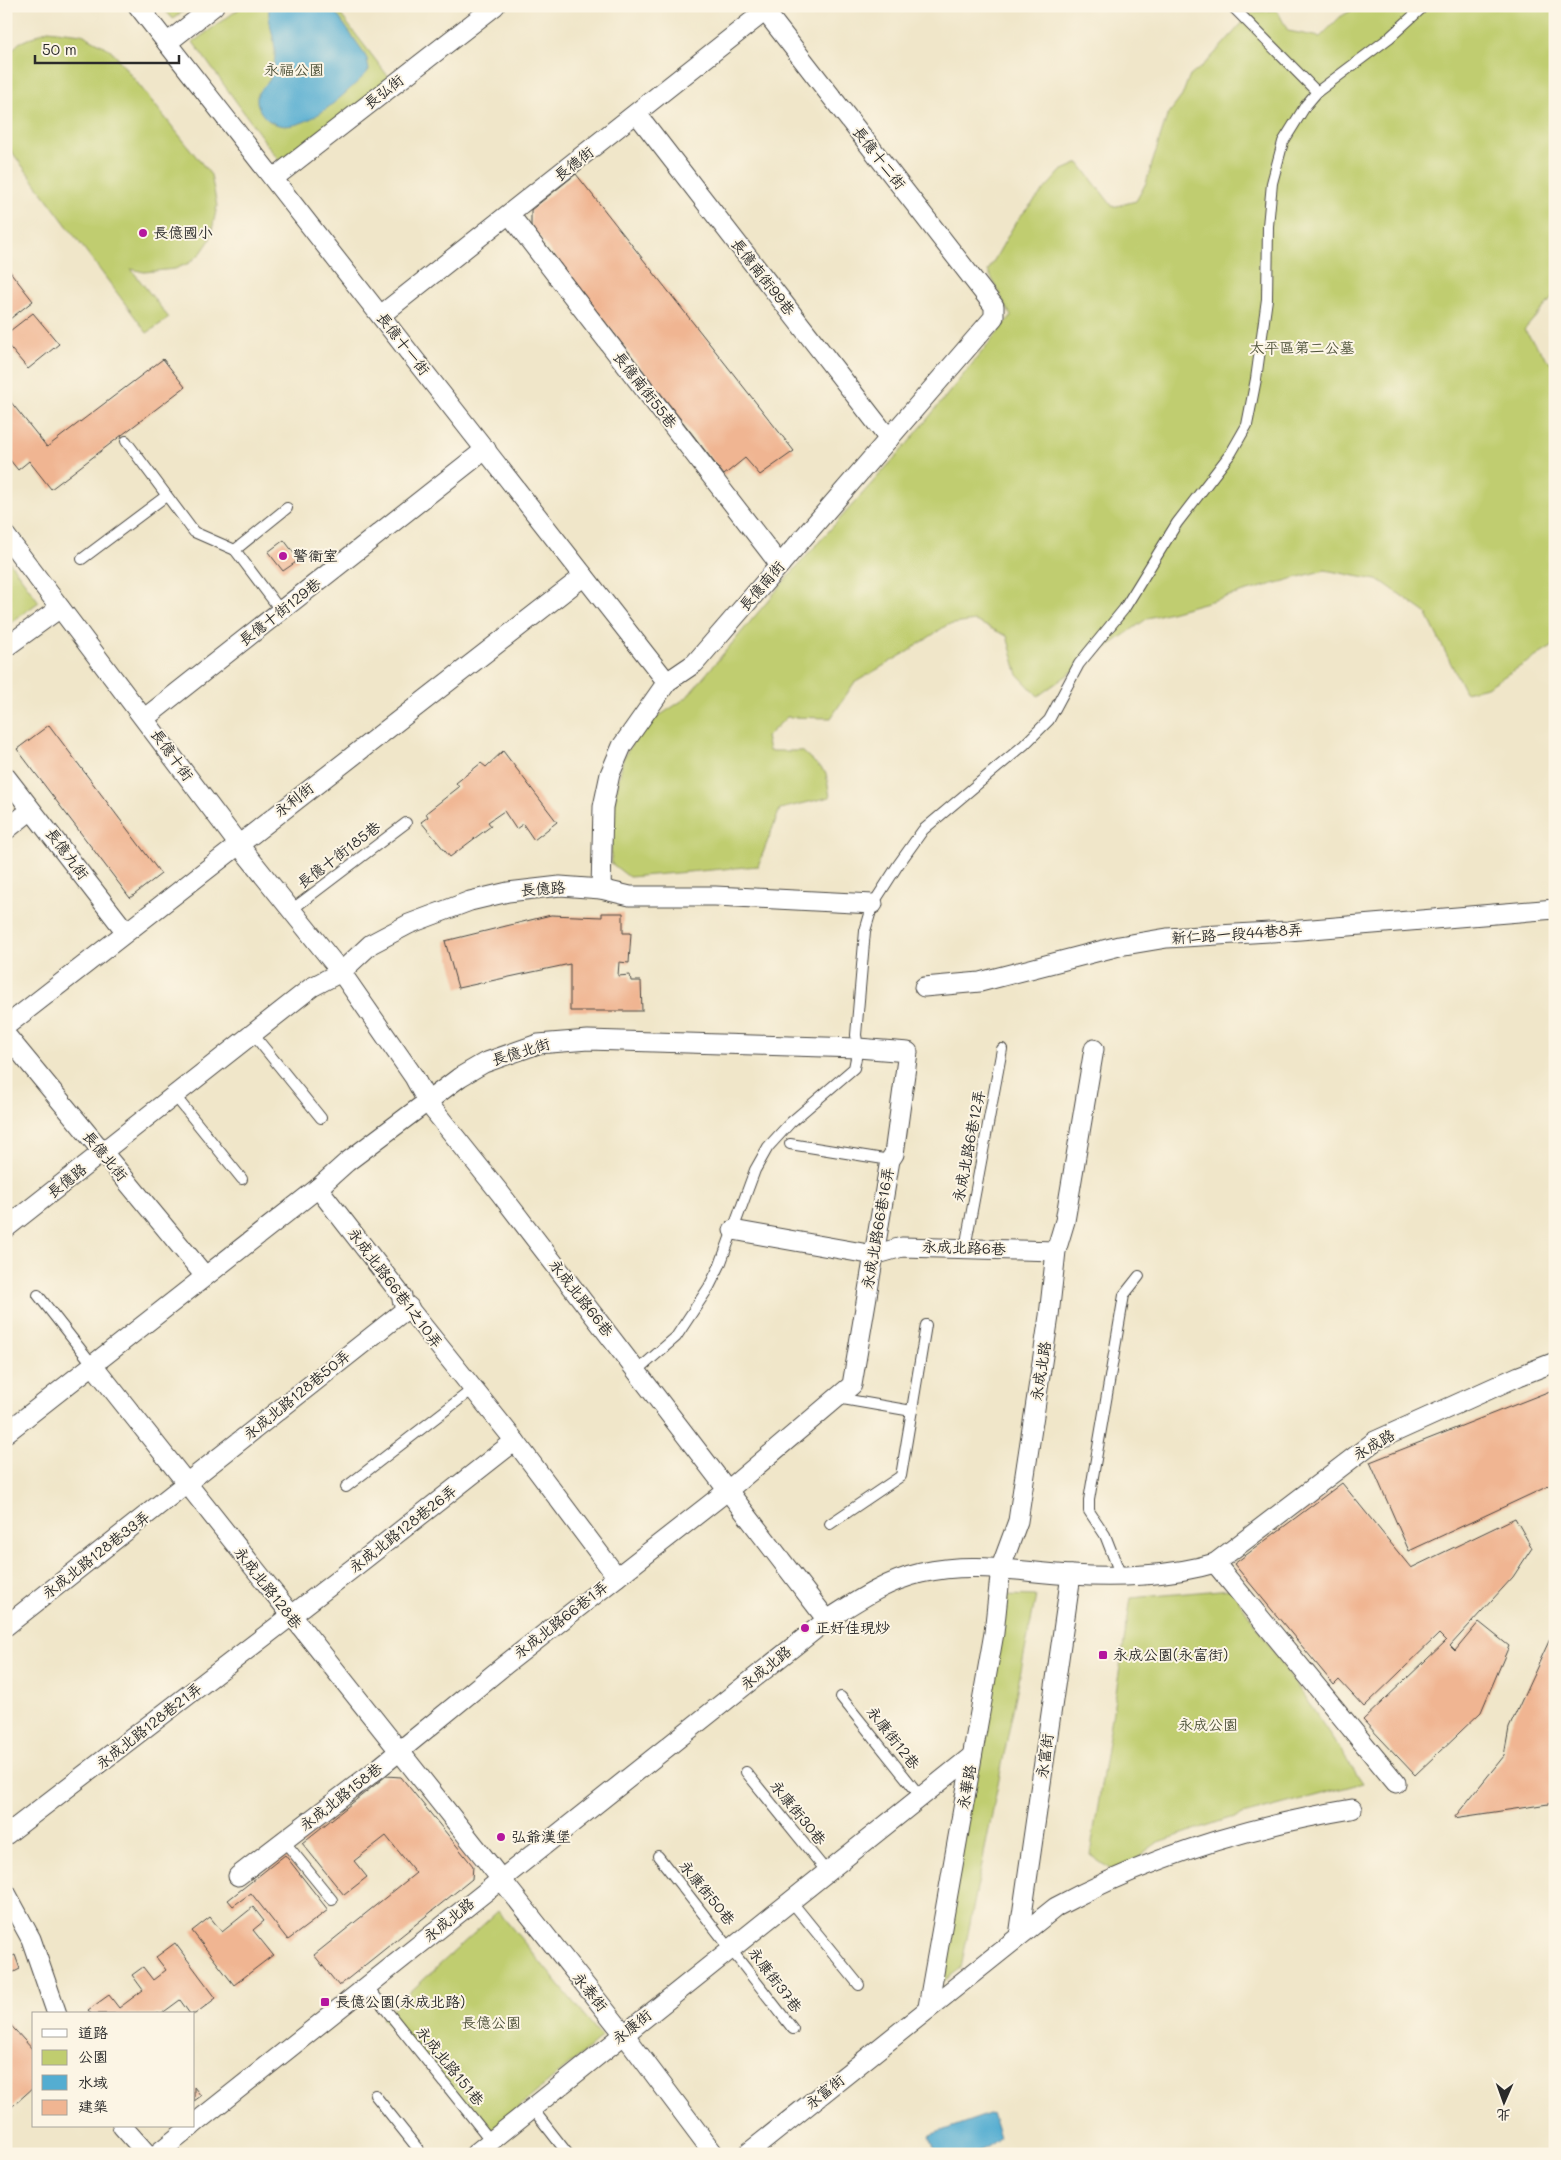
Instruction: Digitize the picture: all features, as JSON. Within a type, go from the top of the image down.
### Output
[{"type":"street","name":"長億十一街","points":[[138,6],[667,682]]},
{"type":"street","points":[[167,43],[214,6]]},
{"type":"street","name":"長弘街","points":[[274,178],[495,6]]},
{"type":"street","name":"長德街","points":[[381,315],[637,114],[763,9]]},
{"type":"street","name":"長億十二街","points":[[763,9],[994,306],[994,312]]},
{"type":"street","name":"長億南街99巷","points":[[637,114],[889,439]]},
{"type":"street","name":"長億南街55巷","points":[[510,214],[780,565]]},
{"type":"street","name":"長億南街","points":[[601,889],[603,806],[610,774],[622,746],[633,727],[667,682],[695,663],[994,317],[994,312]]},
{"type":"street","name":"長億十街129巷","points":[[145,718],[486,449]]},
{"type":"street","name":"長億十街","points":[[6,536],[239,845],[290,911],[341,972]]},
{"type":"street","name":"永利街","points":[[6,1026],[584,576]]},
{"type":"street","points":[[6,648],[60,608]]},
{"type":"street","name":"長億九街","points":[[6,776],[126,932]]},
{"type":"street","points":[[6,830],[31,810]]},
{"type":"street","name":"長億路","points":[[6,1228],[312,987],[341,972],[372,944],[409,924],[470,901],[508,892],[560,886],[601,889],[630,896],[715,896],[873,904]]},
{"type":"street","name":"新仁路一段44巷8弄","points":[[924,987],[980,982],[1119,946],[1167,938],[1288,931],[1555,909]]},
{"type":"street","name":"永成北路66巷","points":[[341,972],[414,1077],[428,1103],[637,1371],[827,1620]]},
{"type":"street","name":"長億北街","points":[[6,1035],[206,1276]]},
{"type":"street","name":"長億北街","points":[[6,1433],[318,1188],[347,1162],[428,1103],[460,1077],[484,1063],[519,1050],[557,1041],[588,1040],[858,1048],[908,1052]]},
{"type":"street","name":"永成北路","points":[[195,2123],[827,1620],[889,1583],[922,1573],[983,1566],[1001,1567],[1018,1521],[1049,1316],[1056,1251],[1065,1221],[1094,1049]]},
{"type":"street","name":"永成北路66巷16弄","points":[[727,1491],[852,1384],[890,1160],[894,1154],[908,1052]]},
{"type":"street","name":"永成北路66巷1之10弄","points":[[318,1188],[515,1441],[617,1577]]},
{"type":"street","points":[[732,1230],[874,1255]]},
{"type":"street","name":"永成北路6巷","points":[[874,1255],[902,1247],[1056,1251]]},
{"type":"street","name":"永成北路128巷50弄","points":[[186,1484],[409,1307]]},
{"type":"street","name":"永成路","points":[[1001,1567],[1070,1575],[1121,1576],[1197,1568],[1214,1563],[1375,1441],[1519,1376],[1555,1362]]},
{"type":"street","name":"永成北路128巷","points":[[93,1365],[500,1880]]},
{"type":"street","name":"永成北路128巷26弄","points":[[291,1616],[515,1441]]},
{"type":"street","name":"永成北路128巷33弄","points":[[6,1626],[186,1484]]},
{"type":"street","name":"永成北路66巷1弄","points":[[398,1752],[506,1664],[727,1491]]},
{"type":"street","points":[[1214,1563],[1396,1783]]},
{"type":"street","name":"永華路","points":[[928,2008],[994,1632],[1001,1567]]},
{"type":"street","name":"永富街","points":[[1019,1936],[1070,1575]]},
{"type":"street","name":"永成北路128巷21弄","points":[[6,1835],[291,1616]]},
{"type":"street","name":"永成北路158巷","points":[[238,1876],[398,1752]]},
{"type":"street","name":"永康街","points":[[475,2154],[972,1756]]},
{"type":"street","name":"永富街","points":[[747,2154],[1056,1907],[1084,1892],[1144,1867],[1256,1830],[1306,1817],[1352,1809]]},
{"type":"street","name":"永泰街","points":[[500,1880],[624,2034],[714,2154]]},
{"type":"street","points":[[6,1893],[31,1939],[56,2012]]},
{"type":"street","points":[[124,2128],[147,2154]]},
{"type":"street","name":"永成北路","points":[[157,2154],[189,2128]]},
{"type":"lane","points":[[1232,6],[1317,92]]},
{"type":"lane","points":[[637,1371],[676,1337],[709,1287],[755,1170],[768,1147],[790,1122],[854,1068],[858,1048],[856,1035],[865,930],[873,904],[923,830],[1024,745],[1049,720],[1079,664],[1124,609],[1177,524],[1231,452],[1247,425],[1256,379],[1267,299],[1268,226],[1272,183],[1284,142],[1306,105],[1317,92],[1389,38],[1424,6]]},
{"type":"lane","points":[[126,441],[194,532],[235,550],[281,612]]},
{"type":"lane","points":[[82,559],[166,496]]},
{"type":"lane","points":[[235,550],[287,508]]},
{"type":"lane","name":"長億十街185巷","points":[[290,911],[406,823]]},
{"type":"lane","points":[[253,1034],[321,1118]]},
{"type":"lane","name":"永成北路6巷12弄","points":[[966,1248],[1002,1049]]},
{"type":"lane","points":[[175,1096],[242,1179]]},
{"type":"lane","points":[[790,1144],[890,1160]]},
{"type":"lane","points":[[1121,1576],[1105,1535],[1089,1510],[1089,1500],[1124,1294],[1139,1276]]},
{"type":"lane","name":"永成北路128巷","points":[[38,1295],[93,1365]]},
{"type":"lane","points":[[830,1524],[901,1476],[926,1325]]},
{"type":"lane","points":[[346,1486],[473,1388]]},
{"type":"lane","points":[[836,1398],[912,1410]]},
{"type":"lane","name":"永康街12巷","points":[[841,1697],[921,1797]]},
{"type":"lane","name":"永康街30巷","points":[[746,1772],[827,1872]]},
{"type":"lane","name":"永成北路158巷","points":[[284,1841],[332,1900]]},
{"type":"lane","name":"永康街50巷","points":[[658,1856],[732,1948]]},
{"type":"lane","points":[[790,1901],[858,1985]]},
{"type":"lane","name":"永康街37巷","points":[[732,1948],[793,2029]]},
{"type":"lane","name":"永成北路151巷","points":[[367,1986],[490,2141]]},
{"type":"lane","points":[[375,2095],[422,2154]]},
{"type":"lane","points":[[532,2108],[568,2154]]},
{"type":"green space","points":[[161,6],[190,6],[173,19]]},
{"type":"green space","name":"永福公園","points":[[243,6],[334,6],[391,80],[279,161],[193,42]]},
{"type":"green space","name":"太平區第二公墓","points":[[1359,6],[1555,6],[1555,295],[1524,330],[1555,369],[1555,645],[1487,687],[1465,692],[1426,613],[1381,581],[1325,570],[1148,618],[1038,696],[1018,675],[1007,636],[975,621],[947,625],[907,652],[854,683],[831,718],[787,717],[766,737],[769,751],[802,751],[826,773],[830,797],[780,809],[758,866],[629,877],[611,863],[612,814],[623,759],[641,728],[686,698],[793,571],[908,443],[1011,316],[988,271],[1017,220],[1061,171],[1079,163],[1113,207],[1136,201],[1146,183],[1167,116],[1182,96],[1189,77],[1208,61],[1252,12],[1277,10],[1288,31],[1320,37],[1340,17]]},
{"type":"green space","points":[[48,30],[82,34],[111,50],[211,175],[217,206],[210,240],[201,253],[189,263],[175,269],[144,272],[131,269],[169,318],[147,333],[6,144],[6,56],[19,43]]},
{"type":"green space","points":[[6,557],[39,602],[6,626]]},
{"type":"green space","name":"永成公園","points":[[1231,1589],[1363,1783],[1224,1820],[1159,1842],[1117,1874],[1090,1855],[1131,1598]]},
{"type":"green space","points":[[1003,1595],[1036,1596],[961,1968],[937,1986]]},
{"type":"green space","name":"長億公園","points":[[498,1911],[602,2037],[488,2133],[382,2018]]},
{"type":"water","points":[[269,6],[331,6],[367,59],[369,70],[345,94],[307,121],[293,125],[280,125],[268,120],[260,111],[257,103],[259,92],[271,76],[275,56],[269,19]]},
{"type":"water","points":[[992,2113],[1000,2138],[992,2144],[970,2154],[936,2154],[930,2135]]},
{"type":"water","points":[[910,2145],[913,2154],[886,2154]]},
{"type":"building","points":[[576,174],[794,451],[760,475],[745,458],[724,475],[531,226],[531,210]]},
{"type":"building","points":[[8,269],[33,301],[6,322],[6,271]]},
{"type":"building","points":[[33,313],[59,344],[28,369],[6,343],[6,334]]},
{"type":"building","points":[[163,359],[185,387],[51,489],[29,461],[18,470],[6,455],[6,396],[47,447]]},
{"type":"building","name":"警衛室","points":[[284,540],[299,560],[283,571],[268,552]]},
{"type":"building","points":[[49,725],[161,874],[130,898],[17,749]]},
{"type":"building","points":[[503,751],[557,822],[534,840],[523,824],[516,829],[504,811],[488,822],[491,826],[450,857],[421,822],[428,817],[426,813],[459,787],[456,783],[481,763],[486,767]]},
{"type":"building","points":[[602,913],[623,913],[623,933],[631,933],[629,963],[619,962],[618,976],[630,975],[631,981],[641,981],[642,1011],[570,1011],[570,964],[458,988],[445,941],[551,915],[602,917]]},
{"type":"building","points":[[1555,1389],[1555,1483],[1409,1551],[1370,1462]]},
{"type":"building","points":[[1342,1483],[1411,1568],[1515,1518],[1532,1548],[1513,1577],[1450,1646],[1455,1651],[1479,1622],[1509,1646],[1481,1712],[1415,1775],[1363,1720],[1446,1641],[1439,1634],[1364,1707],[1339,1680],[1334,1685],[1234,1564]]},
{"type":"building","points":[[1555,1628],[1555,1803],[1454,1818],[1504,1756],[1509,1728]]},
{"type":"building","points":[[386,1776],[401,1777],[473,1866],[472,1879],[339,1986],[314,1955],[416,1873],[386,1836],[354,1861],[367,1877],[344,1895],[302,1843]]},
{"type":"building","points":[[285,1855],[328,1910],[288,1940],[251,1893],[233,1906],[228,1900]]},
{"type":"building","points":[[253,1907],[264,1921],[253,1930],[273,1955],[234,1985],[192,1931],[210,1917],[222,1932]]},
{"type":"building","points":[[175,1943],[216,1998],[195,2014],[195,2012],[189,2012],[180,2000],[164,2012],[90,2012],[88,2010],[109,1995],[119,2008],[143,1990],[132,1975],[143,1967],[153,1980],[166,1970],[156,1957]]},
{"type":"building","points":[[15,1955],[20,1969],[6,1976],[6,1959]]},
{"type":"building","points":[[6,2020],[32,2049],[32,2089],[6,2112]]},
{"type":"building","points":[[195,2088],[201,2096],[195,2100]]},
{"type":"place","name":"長億國小","points":[[143,233]]},
{"type":"place","name":"警衛室","points":[[283,556]]},
{"type":"place","name":"正好佳現炒","points":[[805,1628]]},
{"type":"place","name":"永成公園(永富街)","points":[[1103,1655]]},
{"type":"place","name":"弘爺漢堡","points":[[501,1837]]},
{"type":"place","name":"長億公園(永成北路)","points":[[325,2002]]}]
